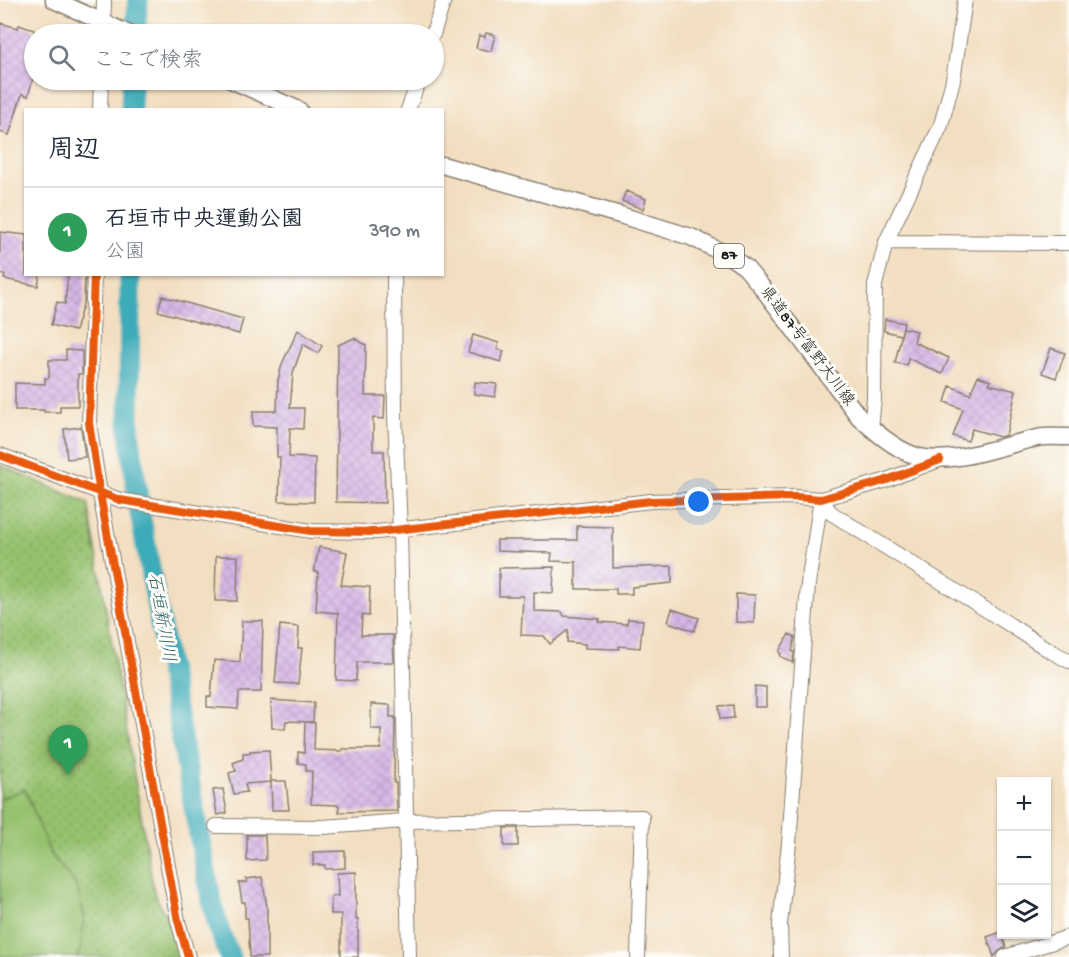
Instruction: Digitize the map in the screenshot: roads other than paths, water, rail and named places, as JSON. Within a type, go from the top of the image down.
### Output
[{"type":"main road","points":[[54,0],[95,24]]},
{"type":"main road","points":[[254,90],[294,108]]},
{"type":"main road","name":"県道87号富野大川線","points":[[444,166],[691,237],[729,256],[745,267],[761,286],[841,394],[871,428],[903,450],[918,457],[940,460],[1039,438],[1069,437]]},
{"type":"street","points":[[103,24],[105,0]]},
{"type":"street","points":[[436,24],[444,0]]},
{"type":"street","points":[[871,428],[874,398],[875,285],[886,242],[941,125],[953,80],[966,0]]},
{"type":"street","points":[[100,108],[101,90]]},
{"type":"street","points":[[409,108],[415,90]]},
{"type":"street","points":[[886,242],[1069,243]]},
{"type":"street","points":[[94,276],[89,423],[178,921],[188,957]]},
{"type":"street","points":[[394,276],[395,416],[400,530],[409,957]]},
{"type":"street","points":[[0,455],[120,500],[311,531],[377,532],[651,501],[795,497],[821,499],[885,481],[940,460]]},
{"type":"street","points":[[821,499],[831,513],[1069,661]]},
{"type":"street","points":[[781,957],[780,924],[790,832],[808,584],[821,499]]},
{"type":"street","points":[[216,826],[322,827],[405,821],[642,817],[638,957]]},
{"type":"street","points":[[1005,957],[1069,937]]},
{"type":"waterway","name":"石垣新川川","points":[[136,24],[138,0]]},
{"type":"waterway","name":"石垣新川川","points":[[131,108],[132,90]]},
{"type":"waterway","name":"石垣新川川","points":[[130,276],[129,431],[140,513],[210,894],[219,930],[230,957]]},
{"type":"place","name":"石垣市中央運動公園","points":[[68,775]]}]
